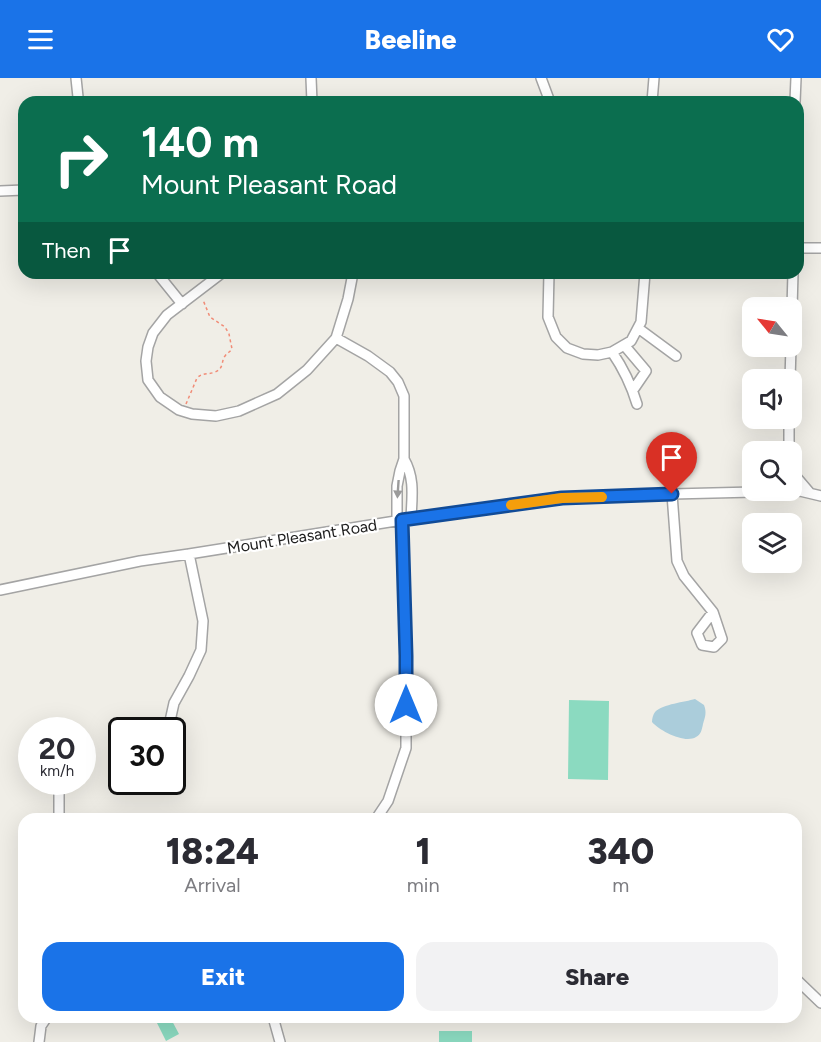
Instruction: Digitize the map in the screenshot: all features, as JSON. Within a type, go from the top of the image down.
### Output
[{"type":"street","points":[[76,78],[78,96]]},
{"type":"street","points":[[311,78],[312,96]]},
{"type":"street","points":[[541,78],[548,96]]},
{"type":"street","points":[[652,96],[654,78]]},
{"type":"street","points":[[795,96],[796,78]]},
{"type":"street","points":[[0,191],[18,190]]},
{"type":"street","points":[[804,248],[821,248]]},
{"type":"street","points":[[162,279],[182,304]]},
{"type":"street","points":[[214,279],[167,315],[153,333],[146,361],[148,380],[159,397],[179,410],[192,414],[216,416],[239,411],[277,394],[307,370],[336,339],[352,279]]},
{"type":"street","points":[[549,279],[548,317],[556,338],[567,348],[583,354],[598,355],[612,352],[631,341],[641,322],[645,279]]},
{"type":"street","points":[[792,297],[793,279]]},
{"type":"street","points":[[638,328],[676,356]]},
{"type":"street","points":[[336,339],[390,372],[398,382],[404,396],[404,459],[397,486],[404,520],[406,748],[388,801],[380,813]]},
{"type":"street","points":[[624,345],[646,371],[633,390]]},
{"type":"street","points":[[612,352],[633,390],[637,404]]},
{"type":"street","points":[[404,459],[413,480],[404,520]]},
{"type":"street","points":[[802,484],[808,492]]},
{"type":"street","name":"Mount Pleasant Road","points":[[0,590],[140,561],[562,498],[742,492]]},
{"type":"street","name":"Mount Pleasant Road","points":[[802,492],[821,496]]},
{"type":"street","points":[[672,494],[677,561],[684,576],[713,612]]},
{"type":"street","points":[[171,717],[174,704],[201,650],[203,621],[189,554]]},
{"type":"street","points":[[59,795],[59,813]]},
{"type":"street","points":[[802,984],[821,1003]]},
{"type":"street","points":[[39,1042],[43,1023]]},
{"type":"street","points":[[275,1023],[280,1042]]},
{"type":"path","points":[[184,411],[197,378],[221,369],[224,357],[232,349],[225,327],[210,317],[198,291]]},
{"type":"green space","points":[[569,700],[609,701],[608,780],[568,779]]},
{"type":"green space","points":[[157,1023],[173,1023],[179,1034],[166,1041]]},
{"type":"green space","points":[[439,1031],[472,1031],[472,1042],[439,1042]]},
{"type":"water","points":[[695,699],[704,705],[706,713],[701,732],[696,737],[686,739],[673,736],[652,722],[655,712],[659,709]]},
{"type":"slow traffic","points":[[511,505],[562,498],[602,497]]},
{"type":"route","points":[[406,705],[402,520],[562,498],[672,494]]}]
